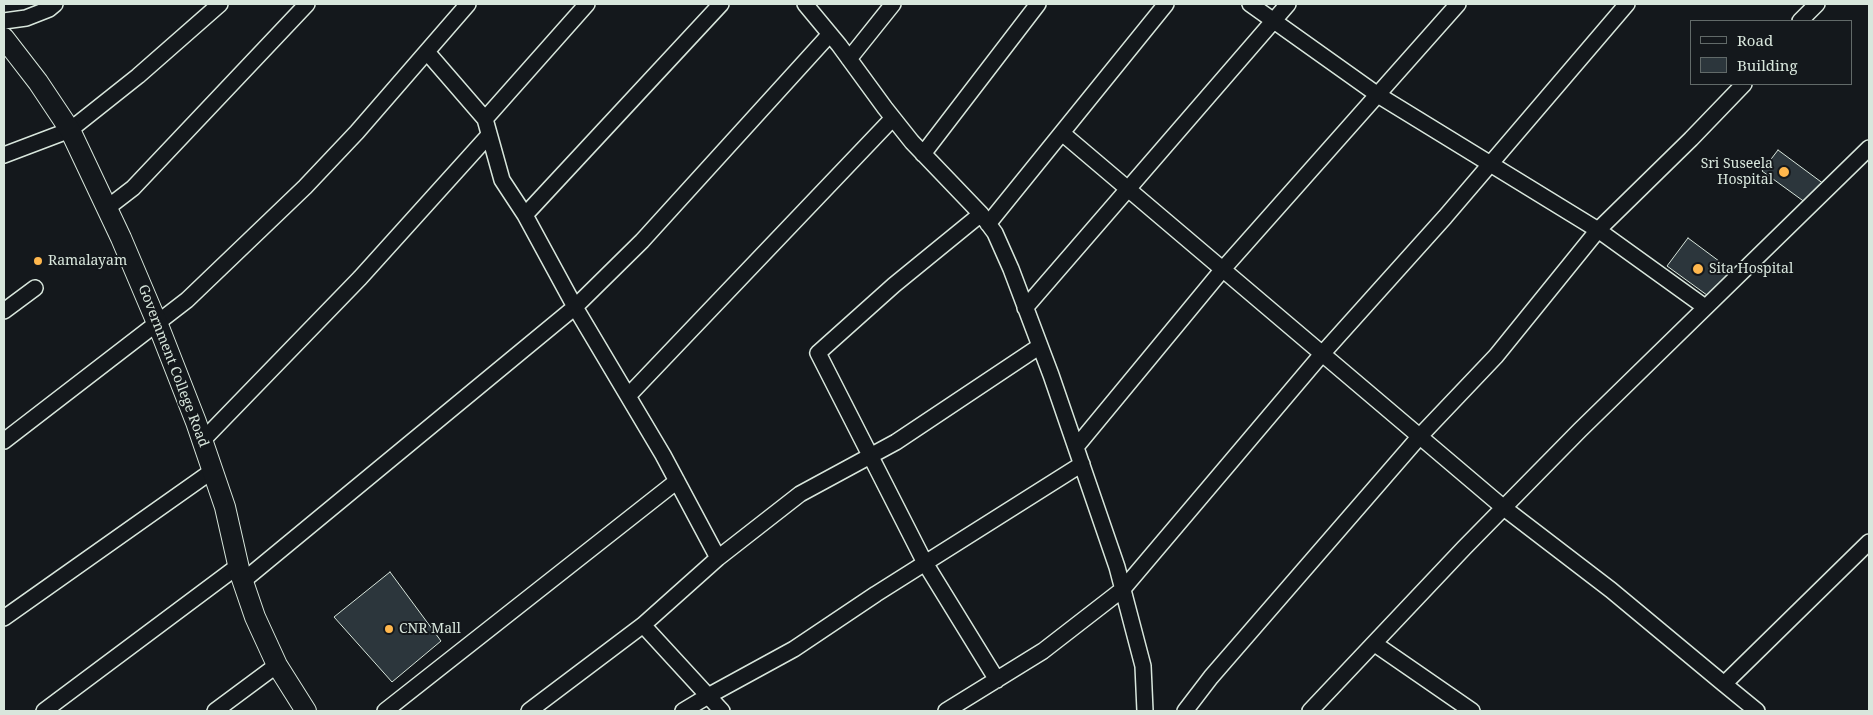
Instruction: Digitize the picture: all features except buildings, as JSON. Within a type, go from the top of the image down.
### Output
[{"type":"main road","name":"Government College Road","points":[[4,38],[38,82],[70,130],[107,208],[157,322],[202,442],[224,507],[240,574],[255,617],[277,665],[306,711]]},
{"type":"street","points":[[4,21],[26,18],[49,9],[56,4]]},
{"type":"street","points":[[4,155],[70,130],[138,76],[220,4]]},
{"type":"street","points":[[107,208],[133,188],[307,4]]},
{"type":"street","points":[[4,441],[187,300],[305,187],[357,132],[468,4]]},
{"type":"street","points":[[485,118],[587,4]]},
{"type":"street","points":[[525,215],[721,4]]},
{"type":"street","points":[[805,4],[893,118],[995,233],[1040,346],[1118,567],[1143,666],[1144,711]]},
{"type":"street","points":[[849,60],[893,4]]},
{"type":"street","points":[[924,154],[1038,4]]},
{"type":"street","points":[[997,680],[925,563],[818,352],[894,285],[984,219],[1062,133],[1166,4]]},
{"type":"street","points":[[1250,4],[1378,95],[1598,230],[1706,307]]},
{"type":"street","points":[[1025,308],[1288,4]]},
{"type":"street","points":[[1076,448],[1223,269],[1458,4]]},
{"type":"street","points":[[946,711],[1043,650],[1123,589],[1322,354],[1627,4]]},
{"type":"street","points":[[1801,20],[1817,4]]},
{"type":"street","points":[[44,711],[240,574],[575,307],[642,241],[830,34]]},
{"type":"street","points":[[427,52],[485,118],[502,180],[525,215],[575,307],[677,481],[718,558]]},
{"type":"street","points":[[1185,711],[1211,677],[1420,436],[1496,356],[1598,230],[1691,140],[1743,85]]},
{"type":"street","points":[[628,396],[893,118]]},
{"type":"street","points":[[1062,133],[1504,508],[1611,590],[1758,711]]},
{"type":"street","points":[[202,442],[360,278],[489,135]]},
{"type":"street","points":[[1310,711],[1504,508],[1869,148]]},
{"type":"street","points":[[4,311],[35,288]]},
{"type":"street","points":[[528,711],[643,625],[718,558],[800,494],[896,442],[1040,346]]},
{"type":"street","points":[[683,711],[794,649],[925,563],[1082,464]]},
{"type":"street","points":[[4,618],[212,471]]},
{"type":"street","points":[[385,711],[677,481]]},
{"type":"street","points":[[1724,684],[1869,542]]},
{"type":"street","points":[[643,625],[722,711]]},
{"type":"street","points":[[1374,644],[1472,711]]},
{"type":"street","points":[[215,711],[277,665]]},
{"type":"place","name":"Sri Suseela Hospital","points":[[1784,172]]},
{"type":"place","name":"Ramalayam","points":[[38,261]]},
{"type":"place","name":"Sita Hospital","points":[[1698,269]]},
{"type":"place","name":"CNR Mall","points":[[389,629]]}]
